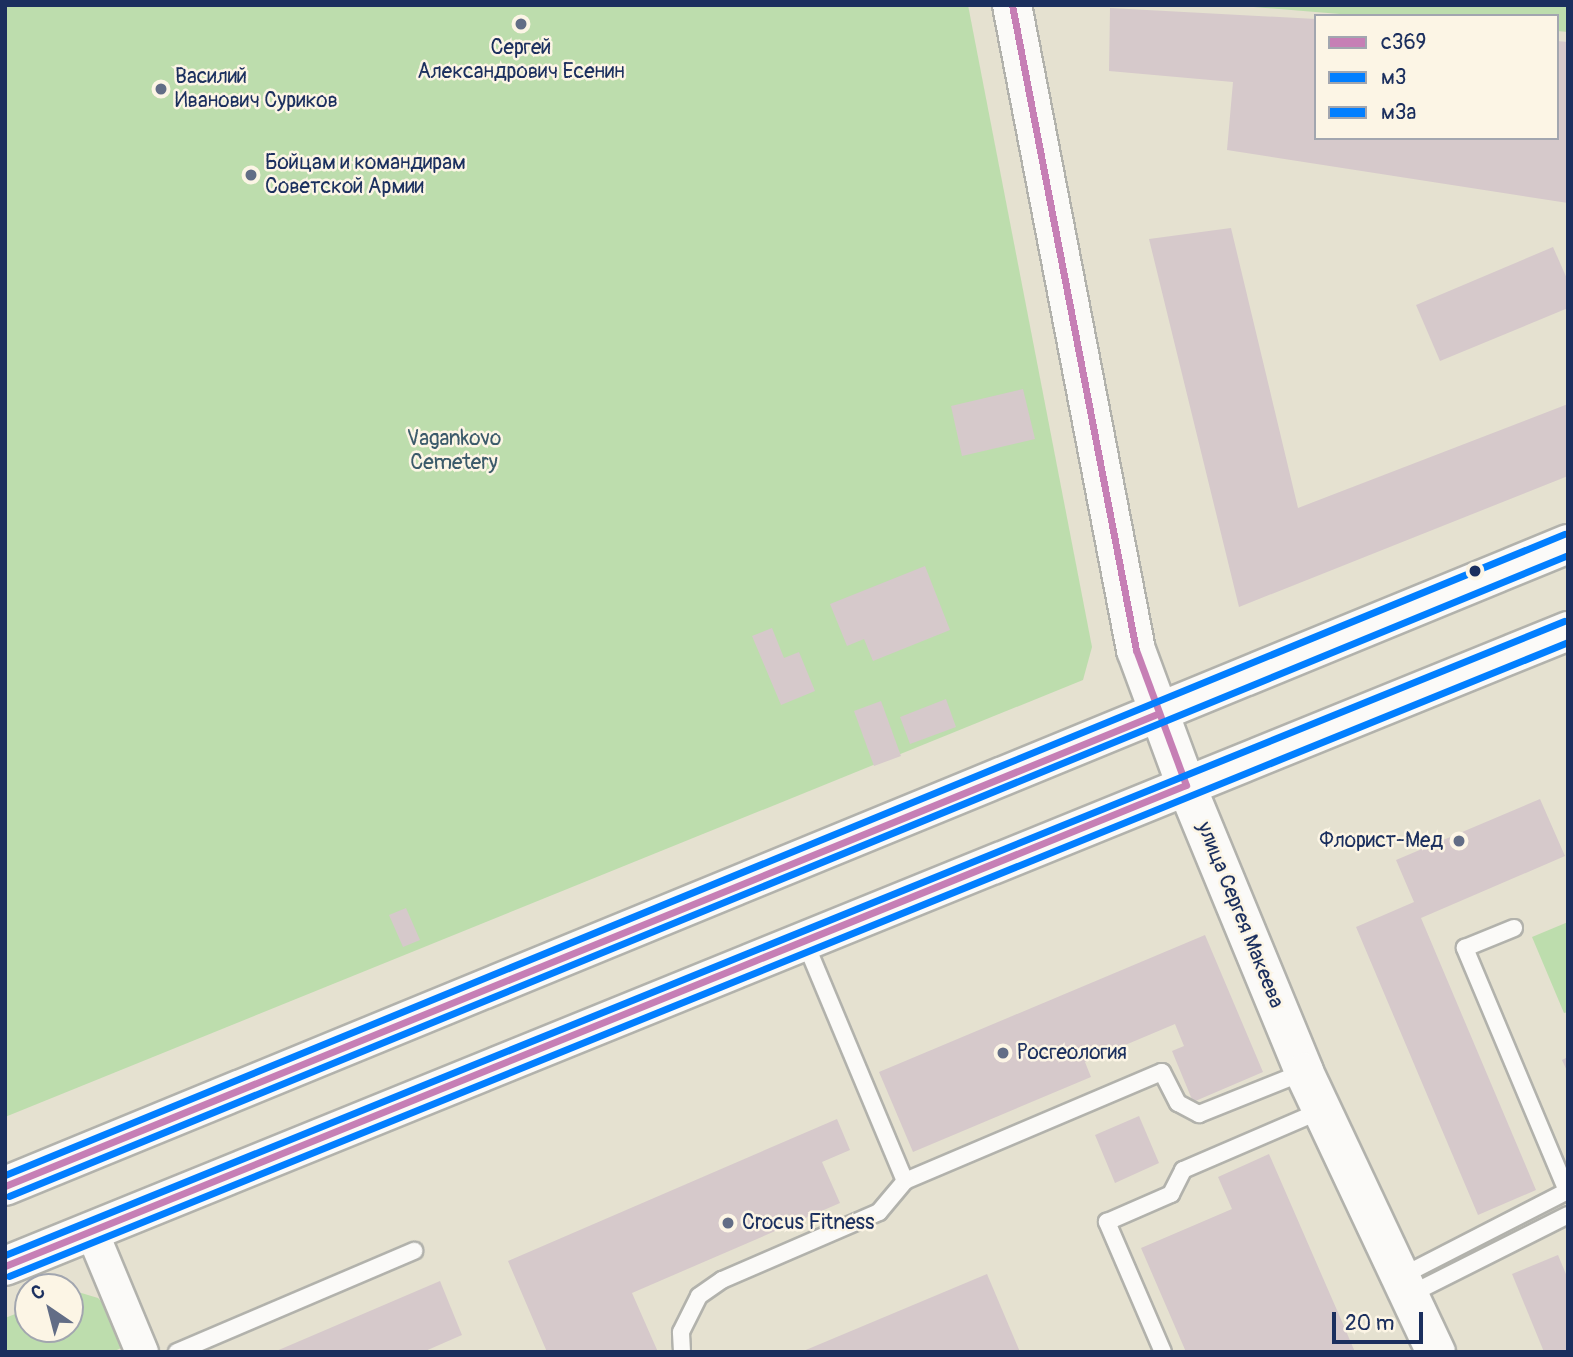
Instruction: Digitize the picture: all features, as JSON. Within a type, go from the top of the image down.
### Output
[{"type":"main road","name":"улица Сергея Макеева","points":[[1012,5],[1136,650],[1157,714],[1304,1072],[1436,1352]]},
{"type":"main road","points":[[5,1186],[1568,544]]},
{"type":"main road","points":[[5,1266],[1568,631]]},
{"type":"street","points":[[92,1231],[142,1352]]},
{"type":"lane","points":[[1405,1286],[1567,1191],[1465,948],[1514,928]]},
{"type":"lane","points":[[804,940],[905,1181]]},
{"type":"lane","points":[[681,1352],[681,1332],[699,1296],[722,1280],[879,1212],[905,1181],[1162,1072],[1178,1103],[1199,1114],[1304,1072]]},
{"type":"lane","points":[[1163,1352],[1107,1222],[1171,1194],[1183,1170],[1322,1110]]},
{"type":"lane","points":[[1405,1286],[1568,1215]]},
{"type":"lane","points":[[177,1352],[414,1251]]},
{"type":"green space","name":"Vagankovo Cemetery","points":[[5,5],[968,5],[1092,647],[1083,680],[5,1117]]},
{"type":"green space","points":[[1229,5],[1568,5],[1568,32],[1559,31],[1559,14],[1339,14]]},
{"type":"green space","points":[[1568,922],[1568,1012],[1564,1013],[1532,937]]},
{"type":"green space","points":[[84,1294],[98,1298],[110,1310],[125,1346],[113,1352],[5,1352],[5,1318],[14,1314],[14,1343],[84,1343]]},
{"type":"building","points":[[1110,8],[1314,19],[1314,140],[1559,140],[1559,41],[1568,42],[1568,203],[1227,150],[1233,82],[1109,71]]},
{"type":"building","points":[[1231,228],[1298,508],[1568,404],[1568,476],[1239,607],[1149,239]]},
{"type":"building","points":[[1553,247],[1568,281],[1568,308],[1440,361],[1416,305]]},
{"type":"building","points":[[1023,389],[1035,439],[962,456],[951,406]]},
{"type":"building","points":[[925,566],[950,630],[873,661],[864,639],[847,646],[830,604]]},
{"type":"building","points":[[772,628],[784,658],[799,652],[815,691],[781,705],[752,636]]},
{"type":"building","points":[[946,699],[956,727],[910,744],[900,717]]},
{"type":"building","points":[[881,701],[901,756],[874,766],[854,711]]},
{"type":"building","points":[[1540,799],[1565,856],[1421,918],[1536,1190],[1478,1215],[1356,927],[1414,902],[1396,860]]},
{"type":"building","points":[[406,908],[420,940],[403,947],[389,915]]},
{"type":"building","points":[[1205,935],[1263,1072],[1193,1102],[1172,1051],[1184,1046],[1175,1024],[1085,1062],[1091,1077],[913,1152],[879,1072]]},
{"type":"building","points":[[1568,1057],[1568,1073],[1562,1060]]},
{"type":"building","points":[[1139,1116],[1159,1163],[1115,1183],[1095,1135]]},
{"type":"building","points":[[837,1119],[850,1150],[822,1162],[840,1203],[632,1293],[658,1352],[547,1352],[508,1261]]},
{"type":"building","points":[[1269,1154],[1355,1352],[1186,1352],[1141,1248],[1232,1209],[1218,1177]]},
{"type":"building","points":[[1558,1255],[1568,1279],[1568,1352],[1544,1352],[1512,1274]]},
{"type":"building","points":[[987,1274],[1020,1352],[801,1352]]},
{"type":"building","points":[[440,1281],[462,1335],[423,1352],[274,1352]]},
{"type":"transit line","name":"с369","points":[[5,1266],[1186,785],[1136,650],[1012,5]]},
{"type":"transit line","name":"м3а","points":[[5,1175],[1564,534]]},
{"type":"transit line","name":"м3","points":[[9,1196],[1568,555]]},
{"type":"transit line","name":"м3а","points":[[5,1255],[1564,621]]},
{"type":"transit line","name":"м3","points":[[9,1276],[1568,642]]},
{"type":"transit line","name":"с369","points":[[5,1186],[1157,714]]},
{"type":"place","name":"Сергей Александрович Есенин","points":[[521,24]]},
{"type":"place","name":"Василий Иванович Суриков","points":[[161,89]]},
{"type":"place","name":"Бойцам и командирам Советской Армии","points":[[251,175]]},
{"type":"place","name":"Флорист-Мед","points":[[1459,841]]},
{"type":"place","name":"Росгеология","points":[[1003,1053]]},
{"type":"place","name":"Crocus Fitness","points":[[728,1223]]}]
